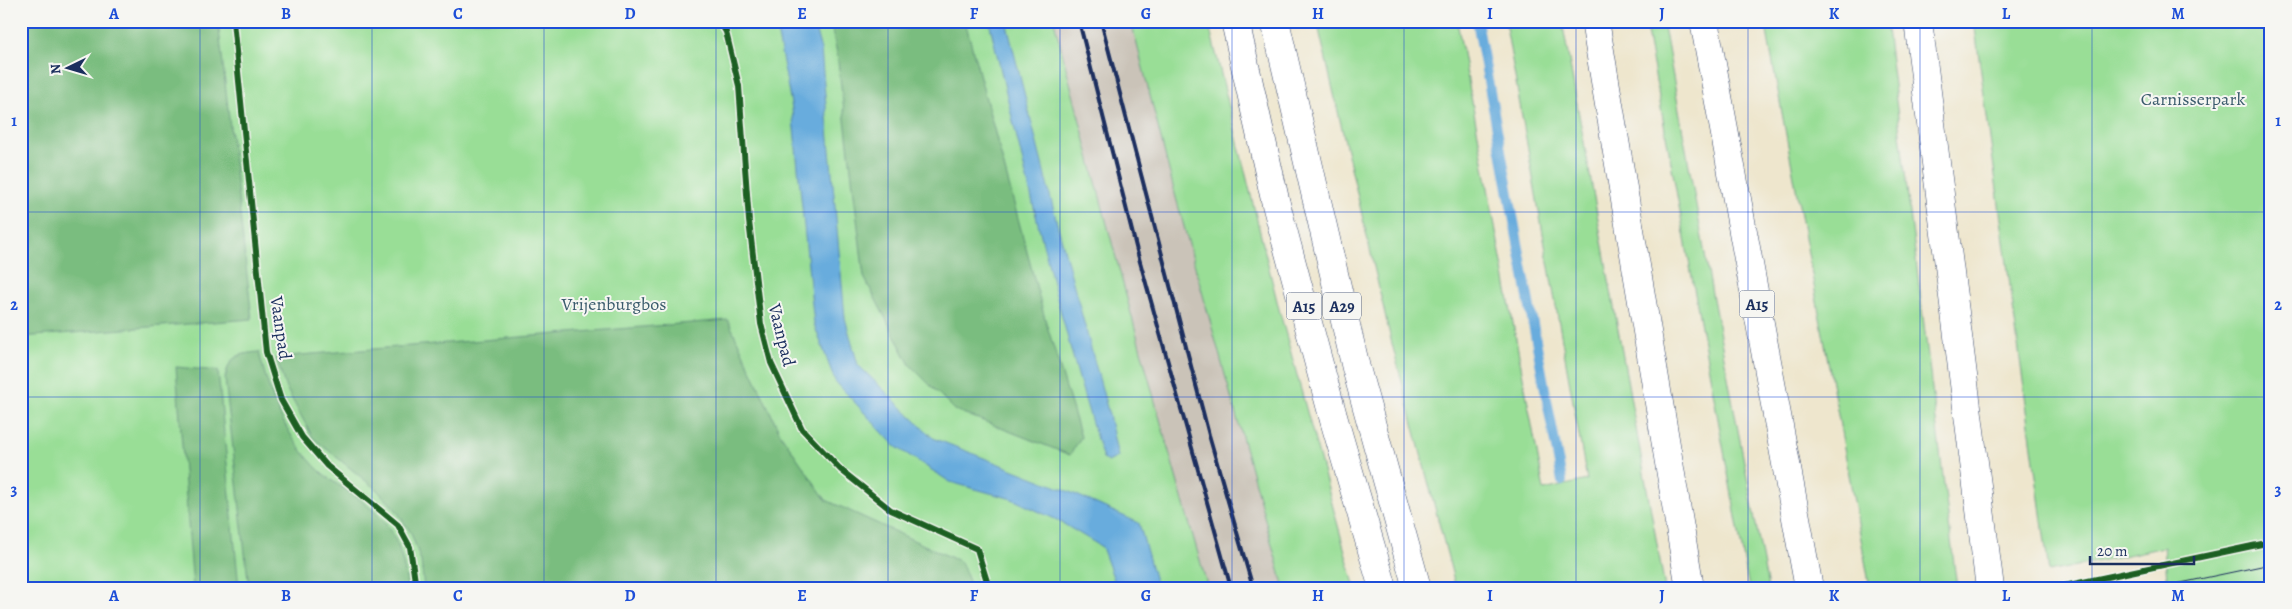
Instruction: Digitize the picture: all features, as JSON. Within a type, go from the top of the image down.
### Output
[{"type":"highway","name":"A15","points":[[1235,21],[1276,204],[1332,411],[1384,588]]},
{"type":"highway","name":"A29","points":[[1275,21],[1356,368],[1417,588]]},
{"type":"highway","points":[[1595,21],[1690,588]]},
{"type":"highway","name":"A15","points":[[1704,21],[1809,588]]},
{"type":"highway","points":[[1918,21],[1990,588]]},
{"type":"shaded area","points":[[1054,21],[1131,21],[1175,194],[1284,588],[1208,588],[1171,463],[1103,212]]},
{"type":"green space","name":"Vrijenburgbos","points":[[21,21],[1054,21],[1129,305],[1208,588],[21,588]]},
{"type":"green space","points":[[21,21],[218,21],[252,319],[21,337]]},
{"type":"green space","points":[[830,21],[965,21],[1045,319],[1081,437],[1070,455],[955,410],[910,365],[864,277],[837,53]]},
{"type":"green space","points":[[1131,21],[1208,21],[1279,309],[1355,588],[1284,588],[1175,194]]},
{"type":"green space","points":[[1317,21],[1457,21],[1544,490],[1587,480],[1505,21],[1562,21],[1665,588],[1456,588],[1391,340]]},
{"type":"green space","points":[[1645,21],[1663,21],[1768,588],[1749,588]]},
{"type":"green space","points":[[1765,21],[1886,21],[1957,588],[1870,588]]},
{"type":"green space","name":"Carnisserpark","points":[[1974,21],[2271,21],[2271,588],[2168,588],[2164,547],[2049,572]]},
{"type":"green space","points":[[728,320],[780,433],[826,500],[961,562],[972,588],[424,588],[421,561],[411,533],[396,510],[377,490],[313,438],[285,386],[276,357]]},
{"type":"green space","points":[[259,352],[274,401],[298,446],[321,472],[368,506],[387,525],[402,558],[408,588],[249,588],[225,379],[229,365],[235,358],[240,355]]},
{"type":"green space","points":[[176,367],[218,371],[239,588],[193,588]]},
{"type":"water","points":[[775,21],[813,21],[821,50],[845,318],[858,365],[933,438],[1070,492],[1139,523],[1157,588],[1117,588],[1102,547],[1057,520],[1012,499],[950,482],[895,446],[835,381],[814,324],[792,109]]},
{"type":"water","points":[[989,21],[1006,21],[1057,223],[1109,415],[1118,457],[1108,462],[1103,459],[1071,350],[1042,241]]},
{"type":"waterway","points":[[1477,21],[1562,481]]},
{"type":"tram line","points":[[2157,588],[2271,564]]},
{"type":"tram line","points":[[2243,588],[2271,582]]},
{"type":"railway","points":[[1079,21],[1137,251],[1231,588]]},
{"type":"railway","points":[[1101,21],[1209,435],[1253,588]]},
{"type":"cycle path","name":"Vaanpad","points":[[233,21],[266,352],[281,400],[302,437],[327,466],[398,525],[410,547],[416,588]]},
{"type":"cycle path","name":"Vaanpad","points":[[719,21],[726,32],[739,86],[749,221],[761,324],[771,363],[802,429],[841,470],[891,510],[977,549],[989,588]]},
{"type":"cycle path","points":[[2055,588],[2271,542]]}]
